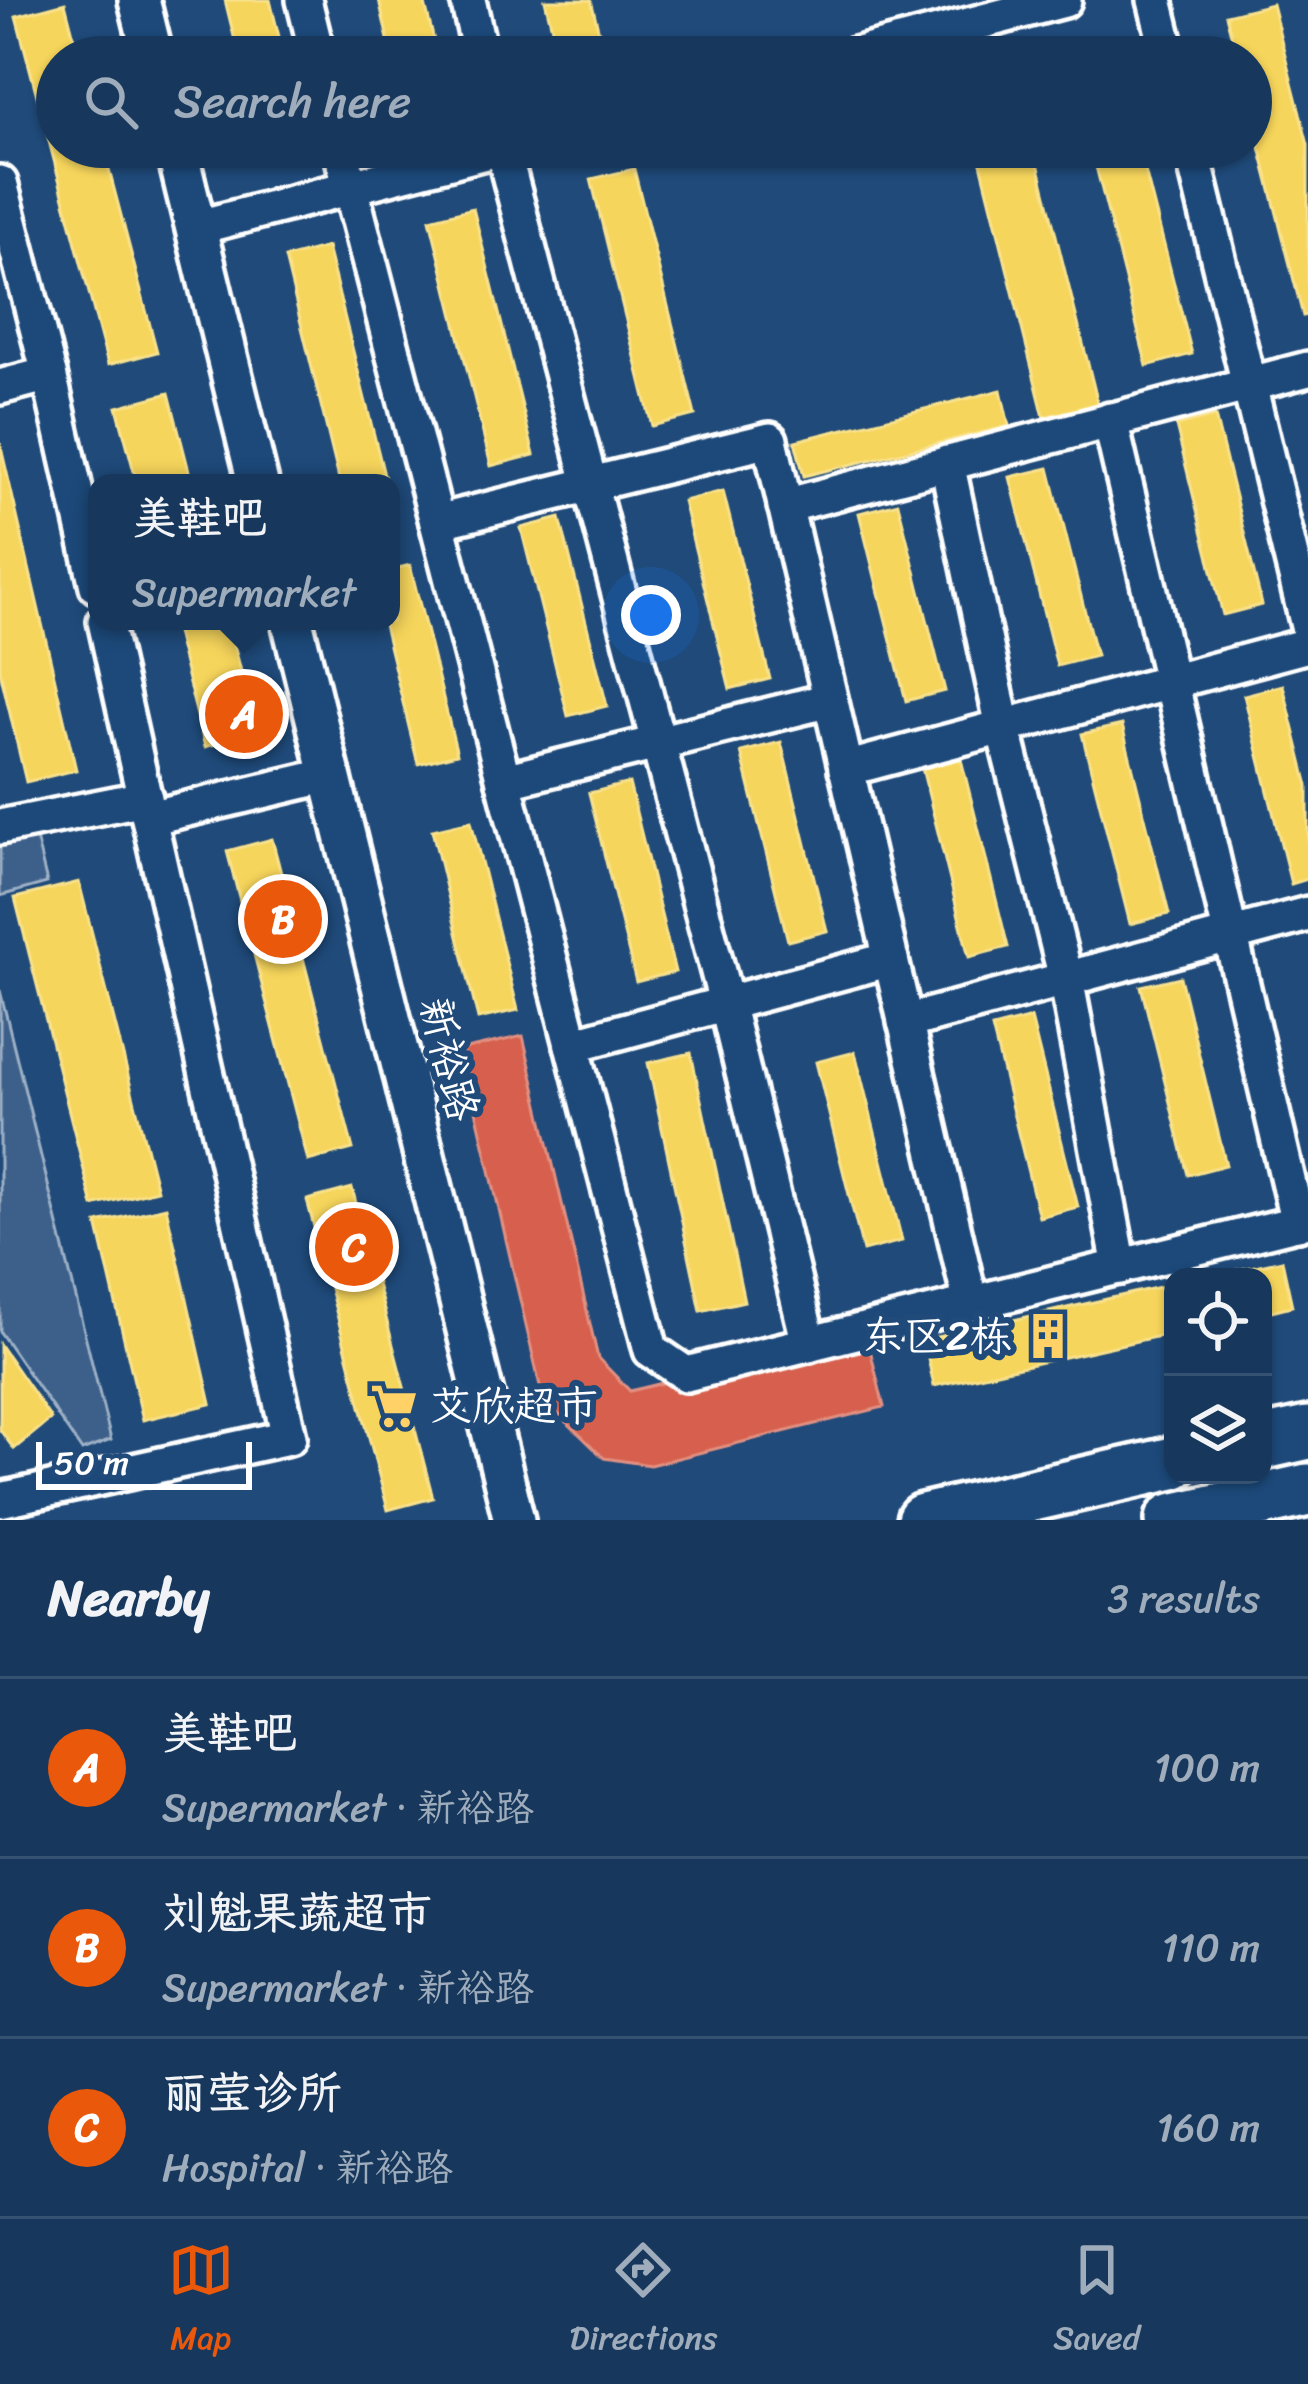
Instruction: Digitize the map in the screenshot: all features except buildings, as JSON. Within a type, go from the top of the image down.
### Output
[{"type":"main road","points":[[1272,1441],[1308,1432]]},
{"type":"main road","points":[[923,1520],[1164,1465]]},
{"type":"main road","points":[[1172,1520],[1308,1490]]},
{"type":"street","points":[[140,0],[149,36]]},
{"type":"street","points":[[304,0],[313,36]]},
{"type":"street","points":[[468,0],[476,36]]},
{"type":"street","points":[[927,36],[1064,0]]},
{"type":"street","points":[[1155,0],[1164,36]]},
{"type":"street","points":[[181,168],[256,474]]},
{"type":"street","points":[[345,168],[651,1350],[686,1374],[1303,1221],[1110,420]]},
{"type":"street","points":[[196,228],[423,168]]},
{"type":"street","points":[[508,168],[726,1002],[809,1344]]},
{"type":"street","points":[[1196,168],[1308,626]]},
{"type":"street","points":[[0,184],[88,546]]},
{"type":"street","points":[[785,506],[1308,369]]},
{"type":"street","points":[[0,387],[49,374]]},
{"type":"street","points":[[437,522],[770,440],[971,1304]]},
{"type":"street","points":[[947,463],[1004,727],[1066,978],[1120,1267]]},
{"type":"street","points":[[0,1500],[289,1437],[107,630]]},
{"type":"street","name":"新裕路","points":[[294,630],[514,1520]]},
{"type":"street","points":[[846,769],[1308,645]]},
{"type":"street","points":[[504,781],[830,700]]},
{"type":"street","points":[[0,826],[147,808],[329,775]]},
{"type":"street","points":[[905,1022],[1308,914]]},
{"type":"street","points":[[572,1045],[890,959]]},
{"type":"shaded area","points":[[36,838],[47,883],[0,896],[0,847]]},
{"type":"shaded area","points":[[0,990],[111,1440],[82,1451],[0,1332]]},
{"type":"place","name":"美鞋吧","points":[[244,714]]},
{"type":"place","name":"刘魁果蔬超市","points":[[283,919]]},
{"type":"place","name":"丽莹诊所","points":[[354,1247]]},
{"type":"place","name":"东区2栋","points":[[1048,1336]]},
{"type":"place","name":"艾欣超市","points":[[394,1406]]}]
